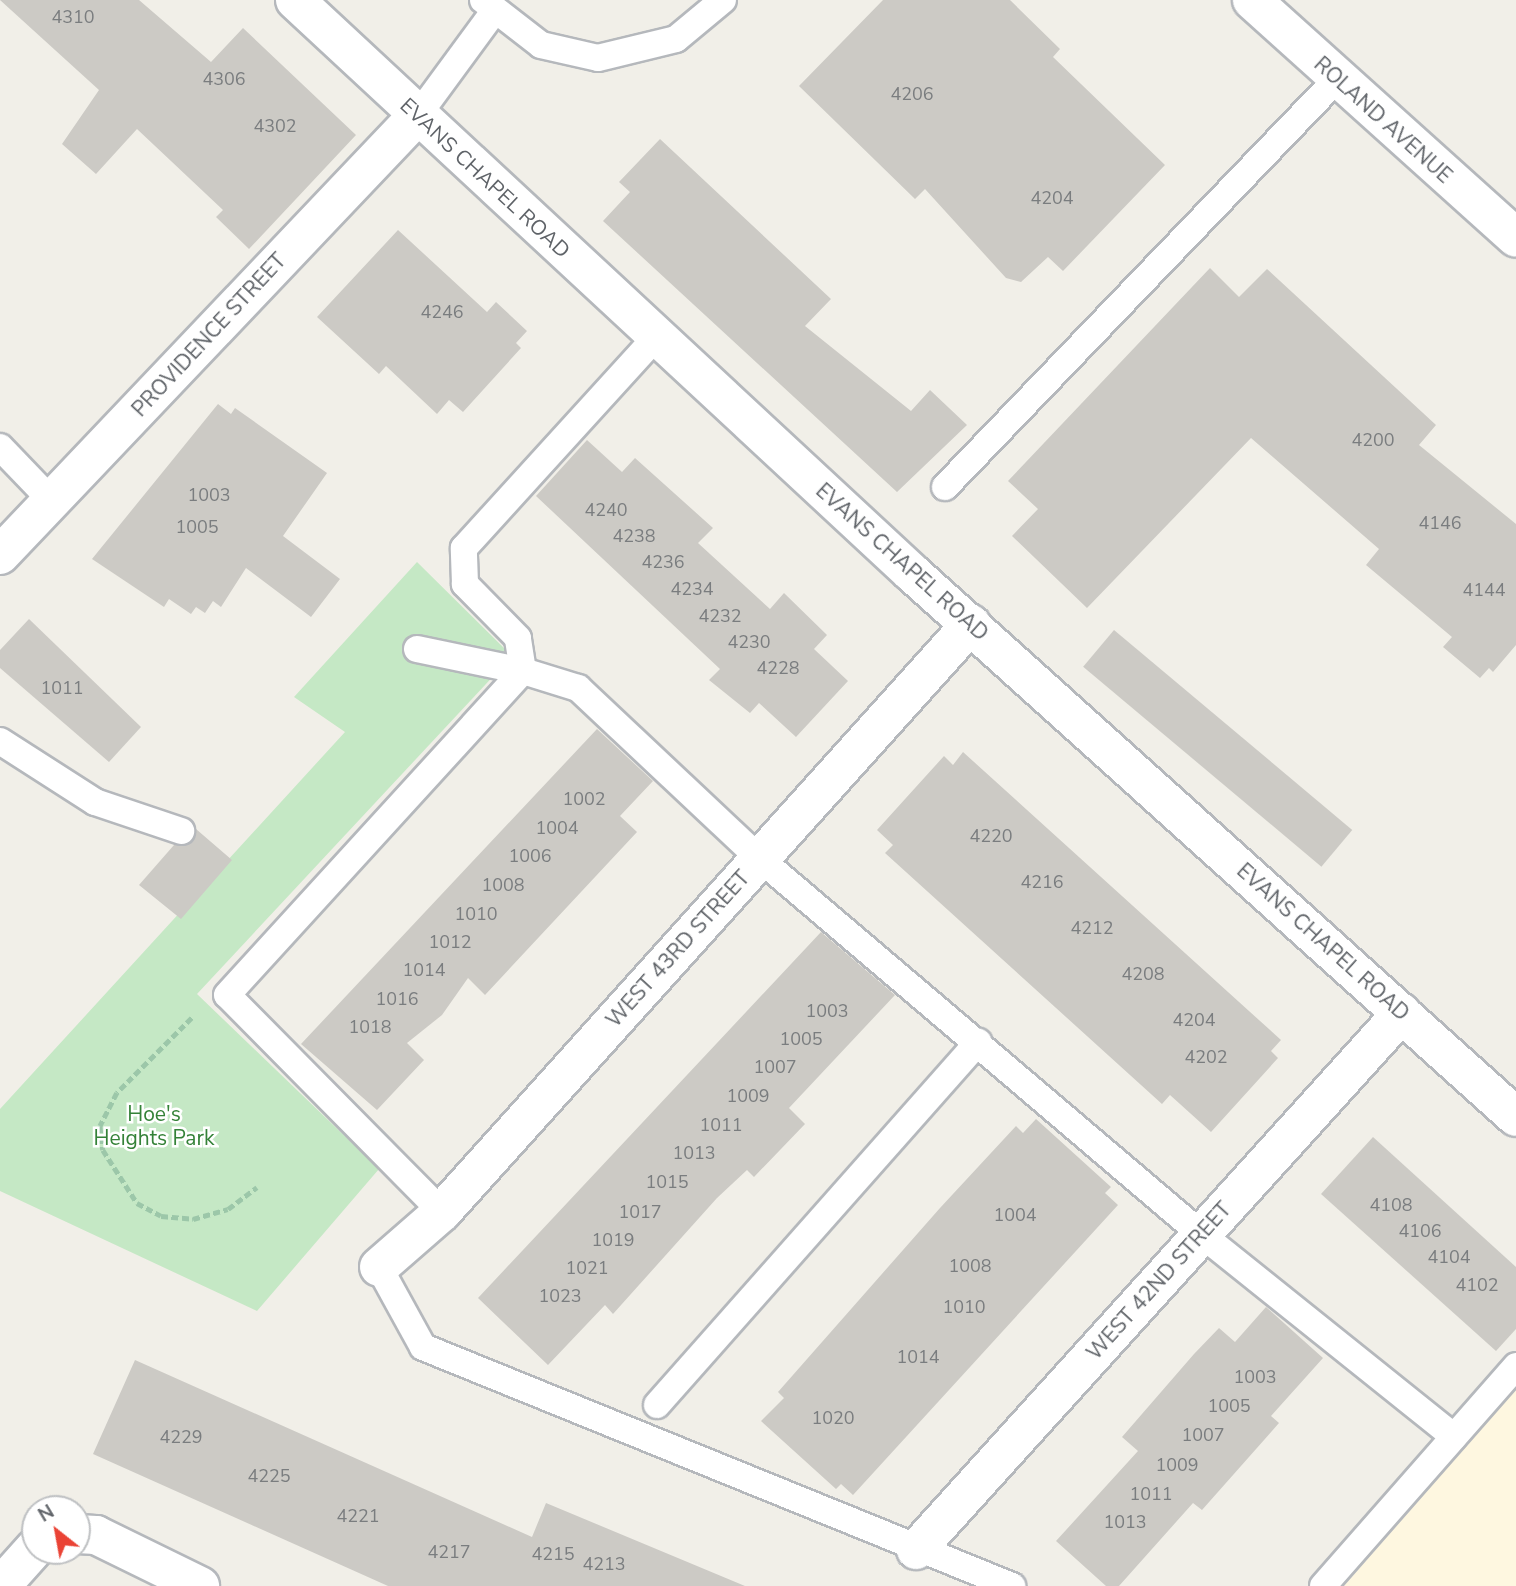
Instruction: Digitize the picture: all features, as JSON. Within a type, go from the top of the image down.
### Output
[{"type":"street","name":"EVANS CHAPEL ROAD","points":[[295,0],[656,337],[1516,1117]]},
{"type":"street","name":"ROLAND AVENUE","points":[[1252,0],[1516,238]]},
{"type":"street","name":"PROVIDENCE STREET","points":[[0,555],[418,115]]},
{"type":"street","name":"WEST 43RD STREET","points":[[379,1267],[442,1212],[971,624]]},
{"type":"street","name":"WEST 42ND STREET","points":[[916,1550],[1402,1013]]},
{"type":"street","points":[[91,1535],[200,1586]]},
{"type":"street","points":[[1,1586],[21,1564]]},
{"type":"lane","points":[[418,115],[488,6],[541,46],[598,58],[676,39],[723,0]]},
{"type":"lane","points":[[945,487],[1337,79]]},
{"type":"lane","points":[[523,671],[517,638],[465,584],[464,548],[656,337]]},
{"type":"lane","points":[[0,447],[52,501]]},
{"type":"lane","points":[[417,649],[523,671],[578,688],[760,858],[1201,1234],[1454,1437]]},
{"type":"lane","points":[[442,1212],[228,995],[523,671]]},
{"type":"lane","points":[[0,741],[96,802],[181,831]]},
{"type":"lane","points":[[657,1405],[978,1042]]},
{"type":"lane","points":[[379,1267],[423,1347],[916,1550],[1012,1586]]},
{"type":"lane","points":[[1323,1586],[1516,1366]]},
{"type":"path","points":[[228,995],[200,1009],[117,1093],[100,1126],[116,1178],[137,1203],[161,1216],[204,1216],[228,1209],[257,1187]]},
{"type":"shaded area","points":[[1516,1389],[1516,1586],[1344,1586]]},
{"type":"green space","name":"Hoe's Heights Park","points":[[417,562],[512,656],[197,994],[379,1169],[257,1311],[0,1191],[0,1109],[345,732],[294,697]]},
{"type":"building","points":[[0,0],[139,0],[211,62],[243,28],[356,135],[249,249],[216,217],[223,210],[137,129],[96,174],[62,144],[99,90]]},
{"type":"building","points":[[883,0],[1010,0],[1060,49],[1053,57],[1165,165],[1063,271],[1048,257],[1021,282],[1006,278],[925,189],[915,199],[799,86]]},
{"type":"building","points":[[660,139],[831,299],[805,326],[911,411],[930,390],[967,425],[897,492],[603,221],[630,192],[619,182]]},
{"type":"building","points":[[398,230],[487,312],[496,302],[527,331],[516,343],[521,348],[463,412],[449,400],[437,414],[386,366],[379,374],[317,317]]},
{"type":"building","points":[[1210,268],[1239,297],[1267,269],[1436,425],[1419,445],[1516,524],[1516,645],[1493,672],[1489,668],[1480,678],[1443,647],[1452,637],[1366,565],[1379,549],[1251,438],[1087,608],[1012,536],[1038,509],[1008,481]]},
{"type":"building","points":[[218,404],[231,414],[235,408],[327,473],[283,536],[340,579],[311,617],[246,568],[221,607],[213,601],[205,613],[196,607],[191,614],[169,599],[164,607],[92,559]]},
{"type":"building","points":[[587,440],[622,472],[635,458],[713,528],[698,543],[770,609],[784,593],[827,635],[814,649],[848,681],[796,737],[759,703],[750,713],[709,680],[720,669],[536,496]]},
{"type":"building","points":[[29,619],[141,727],[109,762],[0,668],[0,650]]},
{"type":"building","points":[[1114,630],[1352,830],[1321,867],[1083,667]]},
{"type":"building","points":[[597,729],[653,781],[620,816],[637,832],[485,995],[468,978],[442,1015],[407,1043],[424,1060],[377,1110],[301,1044]]},
{"type":"building","points":[[963,752],[1281,1040],[1271,1051],[1278,1058],[1211,1132],[1170,1095],[1162,1104],[885,853],[893,845],[877,830],[944,756],[953,765]]},
{"type":"building","points":[[196,829],[232,860],[181,919],[139,885],[174,845],[192,842]]},
{"type":"building","points":[[821,932],[895,995],[789,1108],[805,1124],[754,1177],[747,1170],[717,1198],[613,1314],[605,1305],[548,1365],[478,1298]]},
{"type":"building","points":[[1036,1119],[1111,1187],[1105,1193],[1118,1205],[853,1495],[841,1484],[836,1489],[761,1421],[784,1398],[778,1392],[940,1208],[1016,1126],[1023,1133]]},
{"type":"building","points":[[1373,1137],[1516,1267],[1516,1329],[1496,1351],[1321,1194]]},
{"type":"building","points":[[1266,1307],[1323,1358],[1271,1416],[1279,1423],[1202,1510],[1193,1503],[1119,1586],[1106,1586],[1056,1541],[1138,1451],[1122,1437],[1194,1354],[1219,1328],[1235,1342]]},
{"type":"building","points":[[135,1360],[532,1537],[546,1503],[745,1586],[388,1586],[93,1454]]}]
